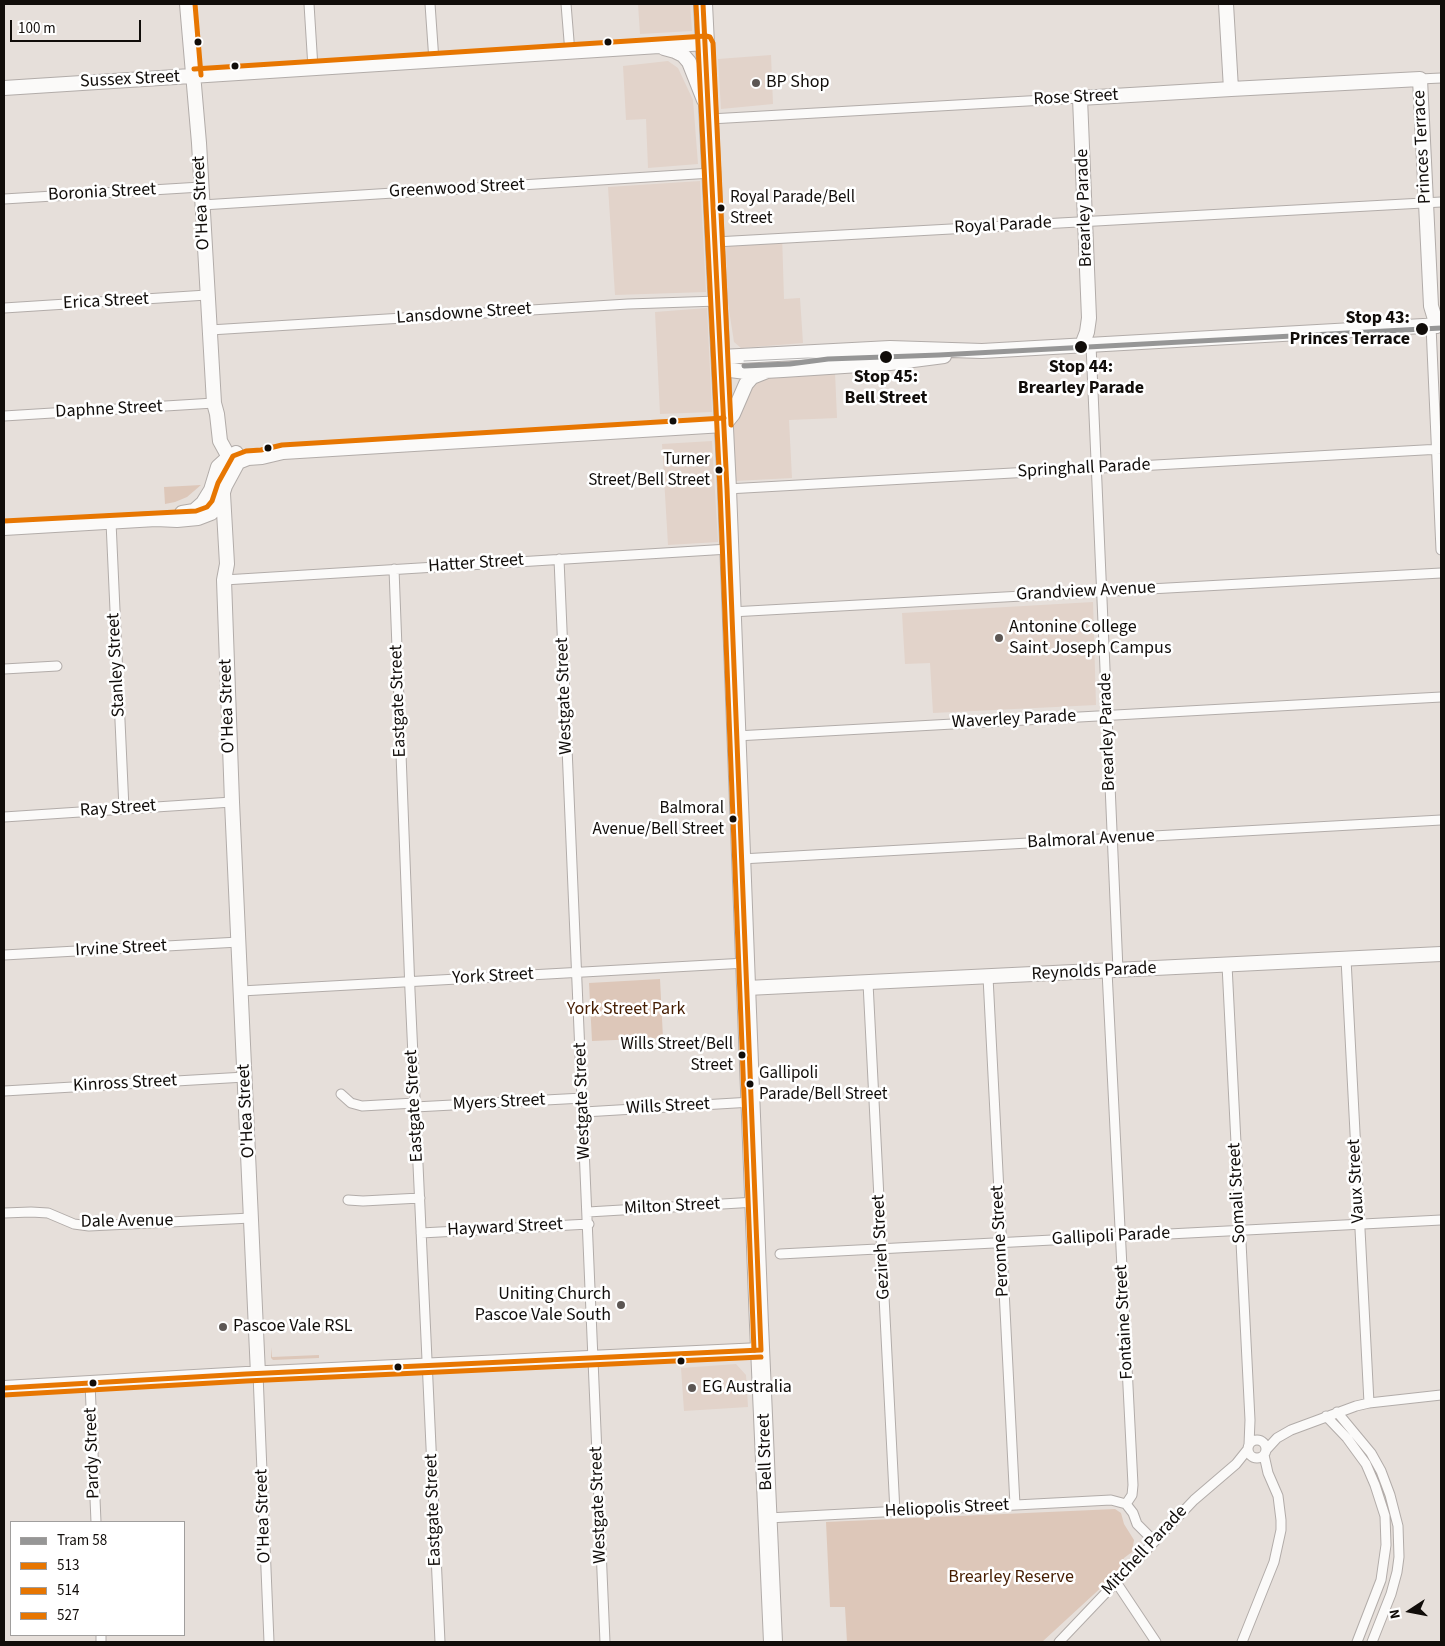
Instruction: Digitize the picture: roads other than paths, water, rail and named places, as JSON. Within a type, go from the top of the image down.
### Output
[{"type":"highway","name":"Bell Street","points":[[703,4],[727,489],[773,1642]]},
{"type":"street","name":"O'Hea Street","points":[[187,4],[194,76],[214,404],[220,441],[232,464],[231,474]]},
{"type":"street","points":[[309,4],[313,68]]},
{"type":"street","points":[[430,4],[434,61]]},
{"type":"street","points":[[566,4],[570,53]]},
{"type":"street","points":[[1226,4],[1231,89]]},
{"type":"street","name":"Sussex Street","points":[[4,88],[706,43]]},
{"type":"street","points":[[656,45],[675,50],[689,62],[710,119]]},
{"type":"street","name":"Rose Street","points":[[710,119],[1441,78]]},
{"type":"street","name":"Princes Terrace","points":[[1420,79],[1431,306],[1434,326],[1441,550]]},
{"type":"street","name":"Brearley Parade","points":[[1080,98],[1089,318],[1087,332],[1091,345],[1112,839],[1113,971]]},
{"type":"street","name":"Greenwood Street","points":[[202,205],[712,173]]},
{"type":"street","name":"Boronia Street","points":[[4,199],[201,187]]},
{"type":"street","name":"Royal Parade","points":[[715,242],[1441,202]]},
{"type":"street","name":"Erica Street","points":[[4,308],[207,295]]},
{"type":"street","name":"Lansdowne Street","points":[[210,330],[628,304],[718,301]]},
{"type":"street","points":[[721,363],[767,371],[890,363],[982,351],[1434,326]]},
{"type":"street","points":[[721,363],[898,348],[982,351]]},
{"type":"street","points":[[156,519],[194,511],[217,492],[235,466],[243,459],[283,452],[724,425],[733,414],[746,384],[752,377],[767,371]]},
{"type":"street","name":"O'Hea Street","points":[[214,404],[212,414],[216,474]]},
{"type":"street","name":"Daphne Street","points":[[4,416],[214,404]]},
{"type":"street","name":"Springhall Parade","points":[[727,489],[1439,449]]},
{"type":"street","points":[[217,492],[216,474],[218,467],[229,457],[243,451],[283,452]]},
{"type":"street","name":"O'Hea Street","points":[[217,492],[207,505],[218,530],[220,565],[224,580]]},
{"type":"street","name":"O'Hea Street","points":[[217,492],[227,564],[224,580],[232,802],[252,1218],[269,1642]]},
{"type":"street","points":[[4,528],[156,519],[190,520],[211,513]]},
{"type":"street","name":"Stanley Street","points":[[111,522],[124,809]]},
{"type":"street","name":"Hatter Street","points":[[224,580],[729,549]]},
{"type":"street","name":"Westgate Street","points":[[559,559],[584,1112],[605,1642]]},
{"type":"street","name":"Eastgate Street","points":[[394,569],[415,1105],[440,1642]]},
{"type":"street","name":"Grandview Avenue","points":[[731,612],[1441,573]]},
{"type":"street","points":[[4,669],[57,666]]},
{"type":"street","name":"Waverley Parade","points":[[736,736],[1441,696]]},
{"type":"street","name":"Ray Street","points":[[4,817],[232,802]]},
{"type":"street","name":"Balmoral Avenue","points":[[741,859],[1441,820]]},
{"type":"street","name":"Irvine Street","points":[[4,955],[239,942]]},
{"type":"street","name":"Reynolds Parade","points":[[747,988],[1441,954]]},
{"type":"street","name":"Vaux Street","points":[[1346,959],[1369,1403]]},
{"type":"street","name":"York Street","points":[[241,990],[746,963]]},
{"type":"street","name":"Somali Street","points":[[1227,965],[1250,1420],[1256,1452],[1278,1496],[1282,1520],[1280,1540],[1274,1562],[1242,1642]]},
{"type":"street","name":"Fontaine Street","points":[[1113,971],[1121,1237],[1134,1485],[1132,1496],[1126,1504]]},
{"type":"street","name":"Peronne Street","points":[[988,977],[1015,1505]]},
{"type":"street","name":"Gezireh Street","points":[[868,983],[895,1512]]},
{"type":"street","name":"Kinross Street","points":[[4,1091],[245,1077]]},
{"type":"street","name":"Myers Street","points":[[341,1094],[351,1103],[362,1106],[583,1098]]},
{"type":"street","name":"Wills Street","points":[[584,1112],[752,1102]]},
{"type":"street","points":[[348,1200],[420,1198]]},
{"type":"street","name":"Milton Street","points":[[588,1212],[756,1202]]},
{"type":"street","name":"Dale Avenue","points":[[4,1213],[48,1213],[74,1224],[89,1226],[252,1218]]},
{"type":"street","name":"Gallipoli Parade","points":[[780,1254],[1441,1220]]},
{"type":"street","name":"Hayward Street","points":[[421,1233],[588,1224]]},
{"type":"street","points":[[4,1388],[761,1350]]},
{"type":"street","name":"Pardy Street","points":[[90,1383],[96,1521]]},
{"type":"street","name":"Mitchell Parade","points":[[1059,1642],[1208,1486],[1236,1464],[1291,1430],[1337,1412],[1369,1403],[1441,1395]]},
{"type":"street","points":[[1337,1412],[1371,1453],[1390,1495],[1398,1526],[1399,1557],[1396,1572],[1391,1594],[1372,1642]]},
{"type":"street","points":[[1326,1416],[1347,1438],[1366,1464],[1376,1485],[1385,1516],[1386,1545],[1381,1580],[1357,1642]]},
{"type":"street","name":"Somali Street","points":[[1250,1420],[1259,1440]]},
{"type":"street","name":"Mitchell Parade","points":[[1256,1452],[1253,1441],[1278,1438]]},
{"type":"street","name":"Heliopolis Street","points":[[768,1518],[1111,1500],[1126,1504]]},
{"type":"street","points":[[1126,1504],[1133,1513],[1137,1524],[1154,1541]]},
{"type":"street","points":[[1116,1582],[1156,1642]]},
{"type":"tram line","name":"58","points":[[744,366],[790,364],[828,359],[939,355],[1441,328]]},
{"type":"tram line","points":[[744,361],[828,359]]},
{"type":"place","name":"BP Shop","points":[[756,83]]},
{"type":"place","name":"Royal Parade/Bell Street","points":[[721,208]]},
{"type":"place","name":"Stop 43: Princes Terrace","points":[[1422,329]]},
{"type":"place","name":"Stop 44: Brearley Parade","points":[[1081,347]]},
{"type":"place","name":"Stop 45: Bell Street","points":[[886,357]]},
{"type":"place","name":"Turner Street/Bell Street","points":[[719,470]]},
{"type":"place","name":"Antonine College Saint Joseph Campus","points":[[999,638]]},
{"type":"place","name":"Balmoral Avenue/Bell Street","points":[[733,819]]},
{"type":"place","name":"Wills Street/Bell Street","points":[[742,1055]]},
{"type":"place","name":"Gallipoli Parade/Bell Street","points":[[750,1084]]},
{"type":"place","name":"Uniting Church Pascoe Vale South","points":[[621,1305]]},
{"type":"place","name":"Pascoe Vale RSL","points":[[223,1327]]},
{"type":"place","name":"EG Australia","points":[[692,1388]]},
{"type":"park label","name":"York Street Park","points":[[626,1010]]},
{"type":"park label","name":"Brearley Reserve","points":[[1011,1578]]}]
